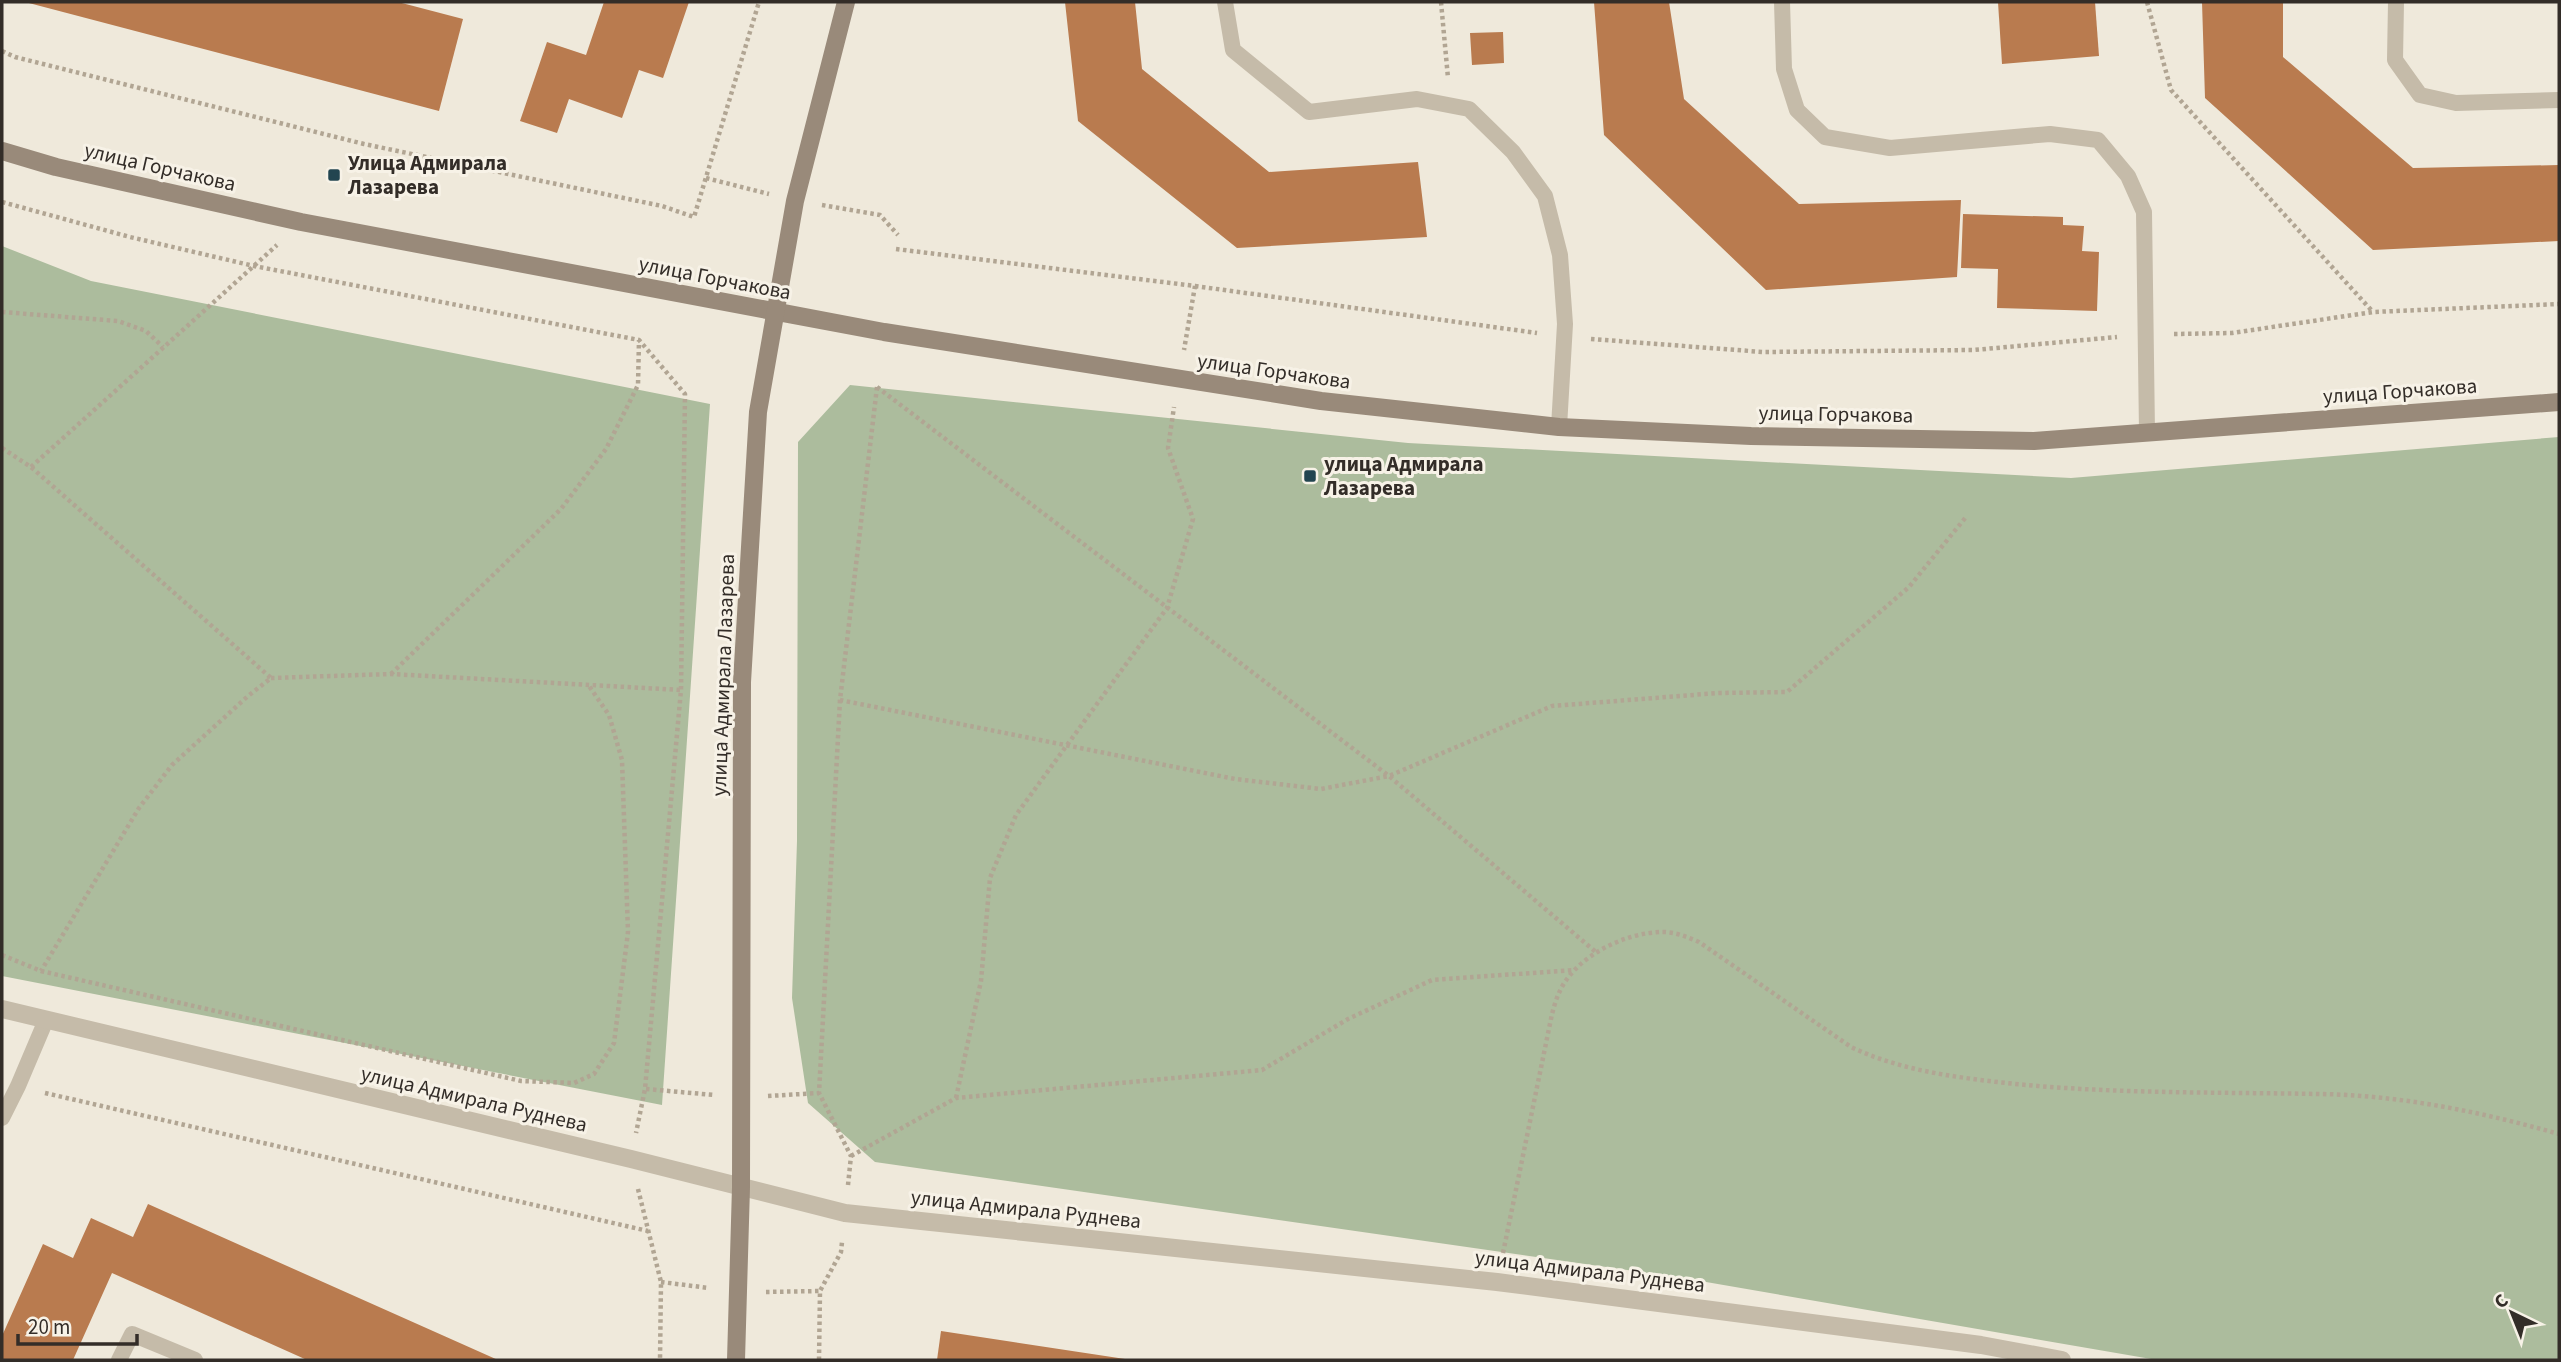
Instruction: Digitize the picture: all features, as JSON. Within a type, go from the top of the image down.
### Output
[{"type":"street","name":"улица Адмирала Лазарева","points":[[736,1360],[741,1187],[742,682],[758,412],[795,201],[846,2]]},
{"type":"street","name":"улица Горчакова","points":[[2,151],[56,167],[301,222],[774,313],[1358,407],[1559,427],[1751,436],[2034,440],[2559,402]]},
{"type":"street","name":"улица Адмирала Руднева","points":[[2,1009],[631,1159],[845,1213],[1497,1282],[1981,1345],[2062,1360]]},
{"type":"lane","points":[[1225,2],[1233,50],[1309,112],[1417,99],[1450,105],[1469,109],[1513,152],[1545,196],[1560,255],[1564,336],[1559,427]]},
{"type":"lane","points":[[1782,2],[1784,69],[1797,110],[1825,138],[1890,148],[2050,134],[2098,140],[2128,176],[2144,212],[2147,432]]},
{"type":"lane","points":[[2396,2],[2395,60],[2420,94],[2456,103],[2559,100]]},
{"type":"lane","points":[[2,1118],[46,1020]]},
{"type":"lane","points":[[119,1360],[132,1334],[195,1360]]},
{"type":"path","points":[[2,51],[15,57],[364,144],[662,206],[694,217],[758,2]]},
{"type":"path","points":[[1441,2],[1450,105]]},
{"type":"path","points":[[2147,2],[2171,90],[2373,312]]},
{"type":"path","points":[[2,202],[130,237],[254,266],[639,340],[685,394],[681,690],[646,1089],[631,1159],[661,1282],[660,1360]]},
{"type":"path","points":[[31,467],[301,222]]},
{"type":"path","points":[[896,249],[1564,336],[1763,352],[1975,350],[2146,334],[2232,333],[2373,312],[2559,304]]},
{"type":"path","points":[[956,1098],[981,981],[990,878],[1016,815],[1167,608],[1193,519],[1168,448],[1195,286]]},
{"type":"path","points":[[2,312],[118,321],[146,331],[163,347]]},
{"type":"path","points":[[391,674],[561,509],[599,459],[638,385],[639,340]]},
{"type":"path","points":[[819,1360],[820,1291],[841,1252],[851,1156],[820,1093],[840,700],[877,387],[1389,776],[1597,953]]},
{"type":"path","points":[[2,448],[31,467],[271,678]]},
{"type":"path","points":[[840,700],[1235,779],[1321,789],[1389,776],[1552,706],[1718,693],[1787,692],[1909,587],[1966,517]]},
{"type":"path","points":[[41,971],[139,808],[172,765],[271,678],[391,674],[681,690]]},
{"type":"path","points":[[2,955],[41,971],[521,1081],[574,1083],[594,1074],[614,1043],[628,932],[622,760],[609,715],[589,686]]},
{"type":"path","points":[[1497,1282],[1552,1014],[1559,992],[1574,970],[1597,953],[1638,936],[1661,932],[1690,938],[1717,953],[1851,1047],[1873,1057],[1920,1070],[1983,1080],[2081,1090],[2321,1094],[2368,1098],[2477,1114],[2559,1134]]},
{"type":"path","points":[[851,1156],[956,1098],[1262,1070],[1348,1019],[1432,980],[1574,970]]},
{"type":"path","points":[[18,1086],[648,1231]]},
{"type":"green space","points":[[2,246],[91,281],[710,404],[662,1105],[2,976]]},
{"type":"green space","points":[[850,385],[1408,443],[2071,478],[2559,437],[2559,1360],[2157,1360],[1683,1278],[875,1162],[808,1103],[792,998],[797,841],[798,442]]},
{"type":"building","points":[[25,2],[398,2],[463,19],[439,111]]},
{"type":"building","points":[[604,2],[689,2],[663,78],[639,70],[622,118],[569,99],[557,133],[520,121],[547,42],[586,55]]},
{"type":"building","points":[[1065,2],[1135,2],[1142,69],[1269,172],[1418,162],[1427,237],[1237,248],[1078,121]]},
{"type":"building","points":[[1594,2],[1669,2],[1684,99],[1799,204],[1961,200],[1957,277],[1766,290],[1604,135]]},
{"type":"building","points":[[1998,2],[2095,2],[2099,56],[2002,64]]},
{"type":"building","points":[[2202,2],[2283,2],[2283,57],[2413,168],[2559,165],[2559,241],[2373,250],[2205,98]]},
{"type":"building","points":[[1503,32],[1504,63],[1472,65],[1470,33]]},
{"type":"building","points":[[1963,214],[2063,217],[2063,225],[2084,226],[2082,251],[2099,252],[2097,311],[1997,308],[1998,269],[1961,268]]},
{"type":"building","points":[[148,1204],[498,1360],[307,1360],[112,1273],[73,1360],[2,1360],[2,1336],[43,1244],[73,1258],[91,1218],[133,1237]]},
{"type":"building","points":[[941,1331],[1125,1359],[1125,1360],[937,1360]]},
{"type":"place","name":"Улица Адмирала Лазарева","points":[[334,175]]},
{"type":"place","name":"улица Адмирала Лазарева","points":[[1310,476]]}]
